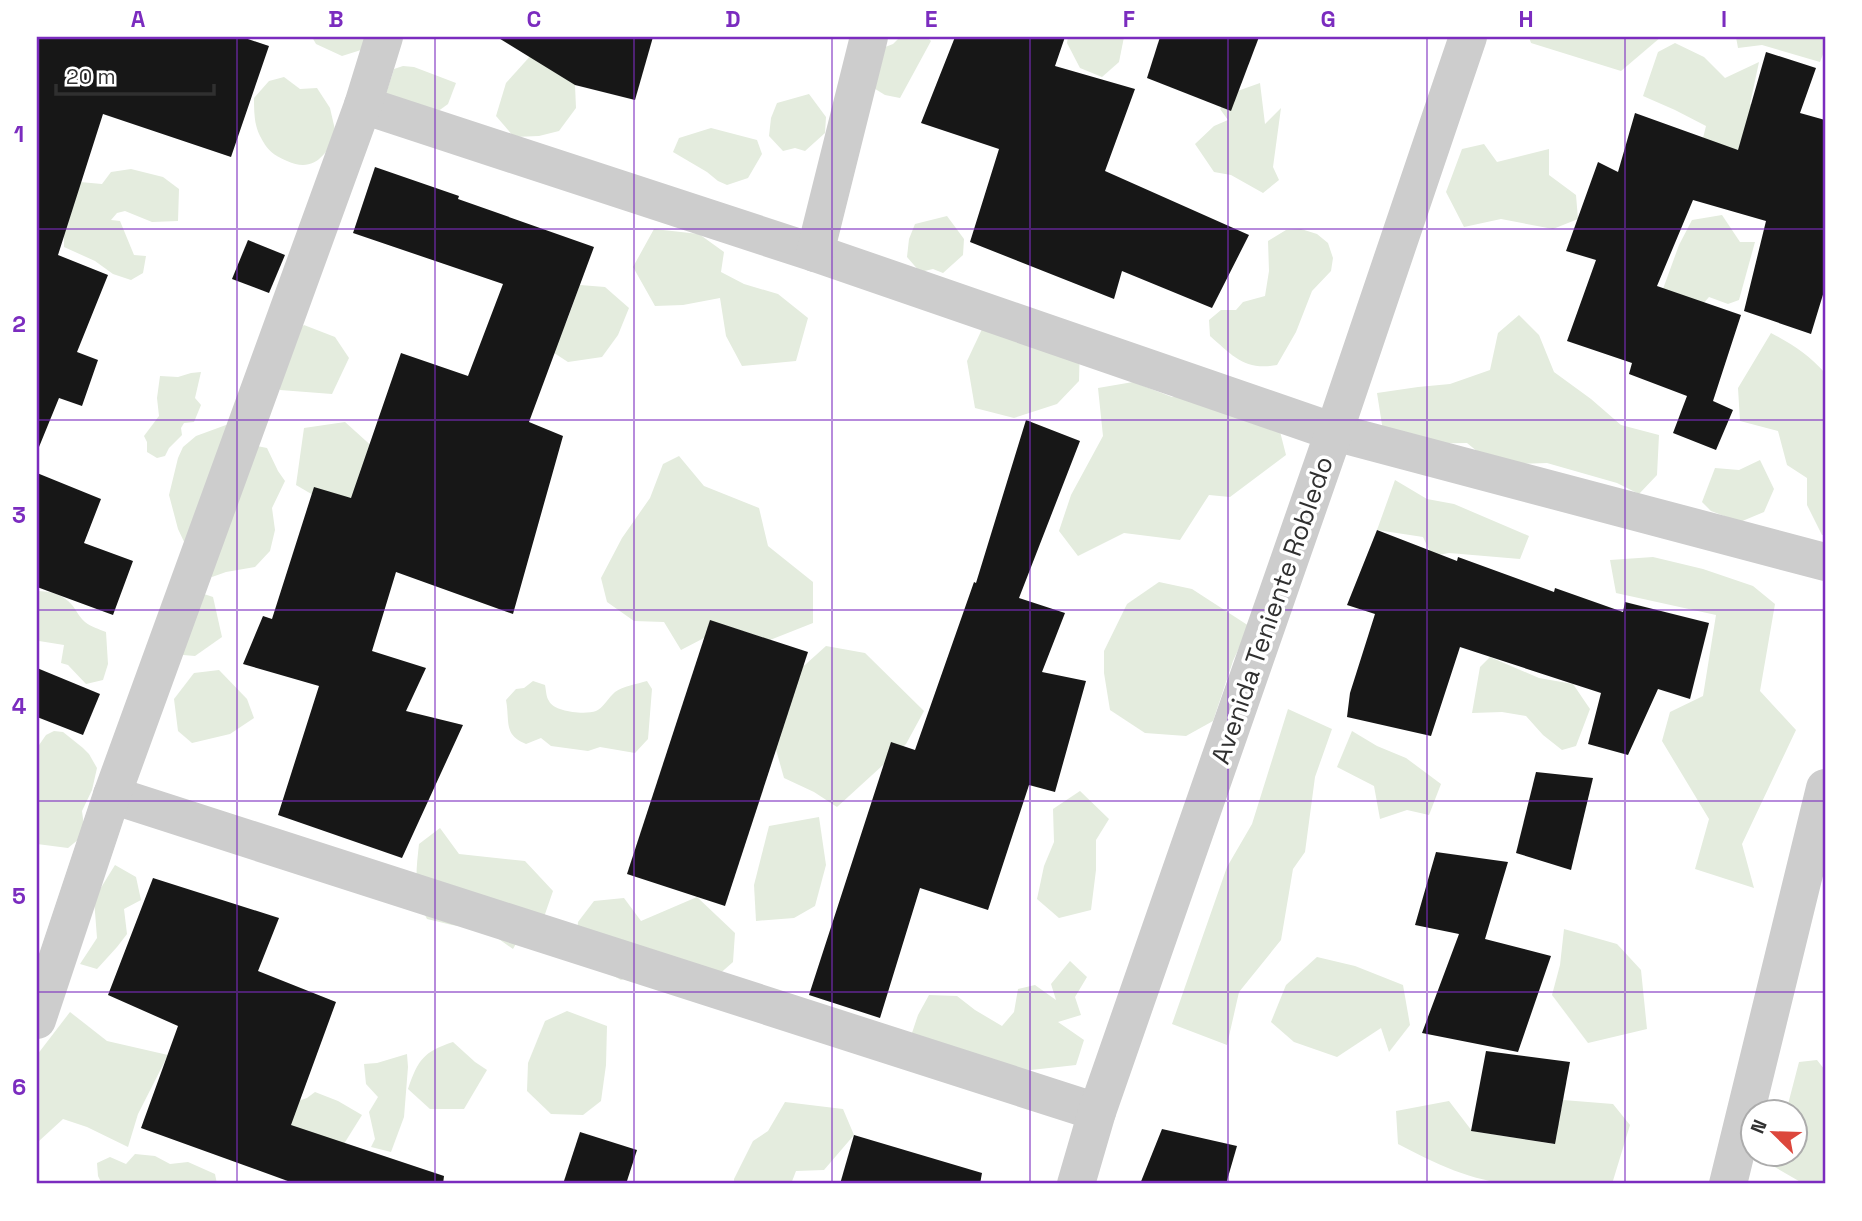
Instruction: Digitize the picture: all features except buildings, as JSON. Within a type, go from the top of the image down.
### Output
[{"type":"street","points":[[37,1020],[112,795],[363,105],[384,37]]},
{"type":"street","points":[[815,253],[869,37]]},
{"type":"street","name":"Avenida Teniente Robledo","points":[[1076,1184],[1097,1112],[1334,432],[1468,37]]},
{"type":"street","points":[[363,105],[815,253],[1334,432],[1825,562]]},
{"type":"street","points":[[1728,1184],[1825,788]]},
{"type":"street","points":[[112,795],[1097,1112]]},
{"type":"shaded area","points":[[312,37],[374,37],[361,50],[342,56],[316,44]]},
{"type":"shaded area","points":[[900,37],[927,37],[931,41],[900,98],[885,95],[872,87],[880,49],[893,44]]},
{"type":"shaded area","points":[[1068,37],[1124,37],[1119,62],[1102,77],[1080,68],[1067,43]]},
{"type":"shaded area","points":[[1529,37],[1661,37],[1621,71],[1531,43]]},
{"type":"shaded area","points":[[1736,37],[1825,37],[1825,49],[1820,62],[1762,45],[1738,48]]},
{"type":"shaded area","points":[[1675,43],[1704,57],[1725,78],[1759,62],[1750,104],[1792,117],[1743,148],[1696,166],[1706,126],[1643,96],[1658,52]]},
{"type":"shaded area","points":[[533,53],[575,85],[576,108],[559,131],[539,136],[514,137],[496,116],[506,83]]},
{"type":"shaded area","points":[[414,67],[456,83],[448,104],[430,117],[385,97],[394,69]]},
{"type":"shaded area","points":[[284,77],[300,89],[317,88],[330,108],[336,134],[323,155],[311,164],[296,164],[274,154],[265,145],[257,127],[254,98],[269,81]]},
{"type":"shaded area","points":[[1260,83],[1265,124],[1281,108],[1273,167],[1279,180],[1263,193],[1231,175],[1214,172],[1195,144],[1214,126],[1228,120],[1220,109],[1229,94]]},
{"type":"shaded area","points":[[809,94],[826,117],[825,133],[805,151],[795,148],[783,151],[769,136],[771,118],[777,103]]},
{"type":"shaded area","points":[[711,128],[757,140],[762,154],[748,178],[727,185],[673,152],[679,138]]},
{"type":"shaded area","points":[[1484,144],[1497,162],[1549,149],[1549,175],[1576,195],[1578,219],[1553,229],[1501,219],[1464,227],[1446,192],[1462,149]]},
{"type":"shaded area","points":[[131,169],[163,177],[179,189],[178,221],[152,222],[125,211],[117,213],[111,220],[120,221],[134,255],[146,256],[143,273],[131,280],[113,274],[95,261],[64,247],[64,229],[80,182],[102,184],[111,172]]},
{"type":"shaded area","points":[[1722,215],[1740,242],[1755,242],[1739,300],[1728,304],[1709,297],[1693,315],[1663,289],[1679,245],[1692,220]]},
{"type":"shaded area","points":[[947,216],[964,239],[963,255],[943,273],[933,269],[920,272],[907,257],[909,239],[915,224]]},
{"type":"shaded area","points":[[654,229],[699,234],[724,252],[721,272],[744,284],[778,294],[808,318],[796,361],[742,366],[726,336],[720,298],[683,305],[655,306],[633,267]]},
{"type":"shaded area","points":[[1301,229],[1317,234],[1328,243],[1333,258],[1331,271],[1312,291],[1296,332],[1277,365],[1248,364],[1233,356],[1210,336],[1209,320],[1221,310],[1236,310],[1243,302],[1265,296],[1269,271],[1268,241],[1286,230]]},
{"type":"shaded area","points":[[580,285],[605,287],[629,308],[618,335],[602,357],[568,362],[548,349],[566,323]]},
{"type":"shaded area","points":[[1519,315],[1539,335],[1554,372],[1621,425],[1659,435],[1657,475],[1639,494],[1617,483],[1547,463],[1494,465],[1467,443],[1409,444],[1383,431],[1377,393],[1450,384],[1490,370],[1498,333]]},
{"type":"shaded area","points":[[304,325],[335,337],[349,358],[332,394],[280,390],[280,348]]},
{"type":"shaded area","points":[[983,327],[1080,343],[1079,381],[1057,404],[1014,418],[975,408],[967,361]]},
{"type":"shaded area","points":[[1771,333],[1800,350],[1825,373],[1825,535],[1822,535],[1807,505],[1807,478],[1787,465],[1778,431],[1740,421],[1738,388]]},
{"type":"shaded area","points":[[201,372],[195,398],[201,405],[194,422],[184,423],[181,428],[182,435],[165,456],[157,458],[147,452],[144,436],[159,416],[157,398],[160,376],[178,377]]},
{"type":"shaded area","points":[[1133,382],[1172,397],[1245,384],[1274,408],[1286,455],[1230,497],[1209,495],[1180,540],[1124,533],[1078,556],[1059,531],[1071,495],[1103,436],[1098,388]]},
{"type":"shaded area","points":[[345,422],[376,450],[427,457],[337,509],[296,485],[304,428]]},
{"type":"shaded area","points":[[226,425],[257,446],[267,448],[285,481],[272,508],[275,530],[270,551],[255,567],[212,577],[196,567],[178,529],[169,495],[183,447],[196,436]]},
{"type":"shaded area","points":[[679,456],[704,486],[759,508],[768,546],[813,582],[813,623],[770,640],[727,626],[681,650],[664,622],[634,621],[607,602],[601,578],[622,538],[650,498],[663,464]]},
{"type":"shaded area","points":[[1760,460],[1774,489],[1764,512],[1740,522],[1711,511],[1702,502],[1715,468],[1739,470]]},
{"type":"shaded area","points":[[1395,480],[1427,499],[1454,504],[1529,536],[1520,559],[1449,553],[1432,556],[1423,537],[1377,530]]},
{"type":"shaded area","points":[[1653,557],[1703,569],[1753,586],[1775,604],[1760,691],[1796,730],[1742,844],[1754,888],[1695,869],[1709,819],[1662,741],[1670,712],[1703,696],[1716,615],[1616,593],[1610,560]]},
{"type":"shaded area","points":[[1159,582],[1192,589],[1249,626],[1233,661],[1213,721],[1186,736],[1145,733],[1110,710],[1104,673],[1104,651],[1127,604]]},
{"type":"shaded area","points":[[37,591],[65,598],[85,622],[106,632],[108,664],[103,680],[86,684],[68,665],[61,663],[64,645],[39,641]]},
{"type":"shaded area","points":[[195,591],[213,597],[222,637],[195,656],[171,654]]},
{"type":"shaded area","points":[[826,646],[865,653],[924,711],[906,744],[837,807],[814,792],[784,778],[775,746],[786,682]]},
{"type":"shaded area","points":[[1490,657],[1539,678],[1573,684],[1590,709],[1576,746],[1562,750],[1543,735],[1526,716],[1502,712],[1472,713],[1480,667]]},
{"type":"shaded area","points":[[219,670],[247,699],[254,718],[230,734],[192,743],[178,731],[174,699],[194,673]]},
{"type":"shaded area","points":[[533,681],[545,685],[552,705],[570,712],[585,713],[598,710],[618,690],[647,681],[652,689],[648,739],[635,753],[600,747],[588,751],[551,746],[541,738],[526,744],[511,732],[506,700],[516,689],[524,688]]},
{"type":"shaded area","points":[[1288,709],[1332,729],[1315,777],[1305,852],[1293,869],[1281,940],[1239,992],[1227,1045],[1172,1024],[1227,867],[1252,824]]},
{"type":"shaded area","points":[[54,731],[63,732],[83,748],[97,768],[92,790],[82,811],[85,834],[68,848],[37,844],[37,748],[46,735]]},
{"type":"shaded area","points":[[1352,731],[1377,746],[1406,758],[1441,784],[1429,815],[1407,810],[1380,819],[1374,786],[1337,767]]},
{"type":"shaded area","points":[[1080,791],[1109,819],[1096,840],[1096,870],[1091,910],[1059,918],[1037,899],[1044,866],[1054,842],[1053,809]]},
{"type":"shaded area","points":[[819,817],[826,865],[815,906],[794,918],[756,921],[754,885],[769,826]]},
{"type":"shaded area","points":[[440,828],[459,854],[525,861],[553,891],[544,917],[526,926],[513,949],[486,930],[427,919],[418,891],[419,844]]},
{"type":"shaded area","points":[[115,865],[136,877],[141,900],[124,909],[127,934],[97,969],[80,964],[97,938],[94,899]]},
{"type":"shaded area","points":[[697,897],[735,933],[733,962],[708,984],[656,967],[621,980],[575,954],[578,922],[594,901],[624,898],[641,921]]},
{"type":"shaded area","points":[[1564,929],[1617,944],[1641,970],[1647,1029],[1588,1043],[1552,995],[1560,965]]},
{"type":"shaded area","points":[[1317,957],[1355,966],[1403,985],[1410,1025],[1389,1052],[1381,1028],[1337,1057],[1294,1042],[1271,1022],[1286,985]]},
{"type":"shaded area","points":[[1070,961],[1087,977],[1075,997],[1081,1015],[1058,1022],[1084,1040],[1076,1065],[1031,1070],[1007,1080],[912,1033],[929,995],[957,996],[1002,1026],[1014,1012],[1018,989],[1035,985],[1056,1000],[1051,984]]},
{"type":"shaded area","points":[[567,1011],[607,1026],[606,1065],[601,1101],[583,1115],[551,1114],[527,1091],[528,1063],[545,1021]]},
{"type":"shaded area","points":[[70,1012],[107,1041],[168,1055],[138,1114],[128,1147],[87,1127],[63,1119],[39,1141],[37,1055]]},
{"type":"shaded area","points":[[453,1042],[487,1070],[464,1109],[430,1109],[408,1089],[423,1058],[435,1049]]},
{"type":"shaded area","points":[[407,1054],[404,1117],[391,1152],[371,1147],[375,1139],[369,1112],[378,1097],[366,1084],[364,1064]]},
{"type":"shaded area","points":[[1817,1060],[1825,1070],[1825,1184],[1804,1184],[1776,1168],[1810,1168],[1810,1098],[1790,1098],[1799,1062]]},
{"type":"shaded area","points":[[315,1092],[362,1115],[314,1184],[287,1184],[263,1132],[292,1103]]},
{"type":"shaded area","points":[[1563,1100],[1613,1104],[1630,1125],[1612,1184],[1539,1185],[1484,1180],[1454,1170],[1398,1144],[1396,1111],[1449,1101],[1472,1131],[1554,1144]]},
{"type":"shaded area","points":[[785,1102],[843,1109],[854,1135],[824,1170],[796,1171],[791,1184],[734,1184],[753,1141],[768,1131]]},
{"type":"shaded area","points":[[135,1154],[155,1156],[170,1164],[188,1162],[215,1174],[217,1184],[102,1184],[97,1163],[110,1157],[126,1164]]}]
